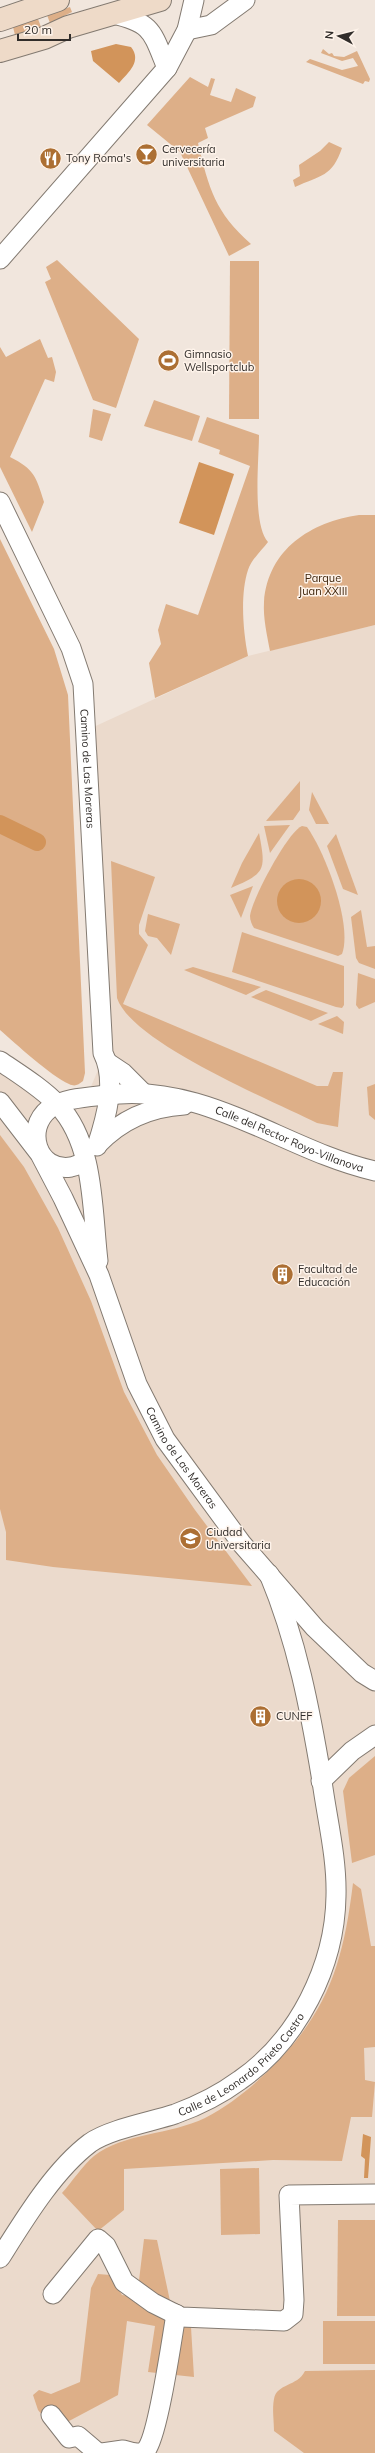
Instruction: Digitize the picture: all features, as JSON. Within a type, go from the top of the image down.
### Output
[{"type":"street","points":[[0,20],[58,0]]},
{"type":"street","points":[[0,51],[160,0]]},
{"type":"street","points":[[0,259],[167,68],[187,30],[194,0]]},
{"type":"street","points":[[187,30],[211,25],[245,0]]},
{"type":"street","points":[[113,14],[136,20],[147,28],[167,68]]},
{"type":"street","name":"Camino de Las Moreras","points":[[0,502],[72,648],[83,684],[108,1095],[108,1113],[97,1146]]},
{"type":"street","points":[[105,1058],[143,1093]]},
{"type":"street","name":"Camino de Las Moreras","points":[[81,1100],[87,1096],[94,1084],[98,1070],[98,1061],[105,1058]]},
{"type":"street","name":"Camino de Las Moreras","points":[[0,1060],[58,1104],[69,1120],[85,1162],[99,1275]]},
{"type":"street","name":"Calle del Rector Royo-Villanova","points":[[58,1104],[108,1095],[143,1093],[206,1104],[346,1163],[375,1171]]},
{"type":"street","points":[[0,1102],[40,1154],[49,1163],[61,1167],[71,1167],[85,1162]]},
{"type":"street","points":[[40,1154],[35,1135],[37,1125],[49,1109],[58,1104]]},
{"type":"street","name":"Calle del Rector Royo-Villanova","points":[[85,1162],[97,1146],[120,1124],[141,1114],[169,1106],[206,1104]]},
{"type":"street","name":"Camino de Las Moreras","points":[[40,1154],[99,1275],[137,1384],[165,1439],[213,1507],[315,1628],[362,1673],[375,1681]]},
{"type":"street","name":"Calle de Leonardo Prieto Castro","points":[[0,2258],[57,2177],[91,2142],[122,2130],[177,2113],[214,2096],[241,2080],[268,2055],[297,2023],[317,1983],[332,1936],[336,1896],[334,1851],[303,1678],[286,1612],[269,1574]]},
{"type":"street","points":[[321,1780],[352,1751],[375,1735]]},
{"type":"street","points":[[53,2294],[98,2239],[106,2246],[124,2282],[153,2303],[181,2317],[284,2321],[293,2314],[294,2300],[289,2195],[375,2194]]},
{"type":"street","points":[[102,2453],[123,2450],[134,2453],[143,2452],[147,2448],[163,2390],[176,2314]]},
{"type":"street","points":[[51,2415],[69,2438],[78,2436],[98,2453]]},
{"type":"shaded area","points":[[116,44],[131,47],[135,57],[133,66],[119,83],[93,61],[91,51]]},
{"type":"shaded area","points":[[199,462],[234,474],[214,535],[179,523]]},
{"type":"shaded area","name":"Ciudad Universitaria","points":[[375,625],[375,2453],[0,2453],[0,1061],[58,1104],[87,1096],[98,1070],[87,730],[248,656]]},
{"type":"shaded area","points":[[299,879],[311,883],[317,889],[321,901],[317,913],[311,919],[299,923],[287,919],[281,913],[277,901],[281,889],[287,883]]},
{"type":"shaded area","points":[[363,2134],[371,2137],[368,2178],[364,2178],[365,2159],[361,2156]]},
{"type":"green space","points":[[70,7],[72,12],[50,23],[47,15]]},
{"type":"green space","points":[[38,19],[41,27],[15,35],[13,27]]},
{"type":"green space","points":[[323,49],[329,54],[332,53],[334,56],[344,57],[357,51],[370,79],[369,82],[365,81],[363,84],[306,62],[310,59],[342,70],[358,66],[353,58],[342,61],[321,53]]},
{"type":"green space","points":[[190,77],[208,87],[211,78],[215,79],[210,95],[231,102],[236,88],[256,97],[253,107],[205,128],[208,138],[198,143],[206,174],[215,199],[229,221],[251,244],[229,256],[180,152],[147,125]]},
{"type":"green space","points":[[329,142],[342,148],[334,165],[330,170],[319,177],[295,187],[293,180],[300,176],[299,165],[320,151]]},
{"type":"green space","points":[[57,260],[139,339],[116,408],[93,400],[45,282],[51,279],[46,267]]},
{"type":"green space","points":[[230,261],[259,261],[259,419],[229,419]]},
{"type":"green space","points":[[40,339],[48,358],[52,357],[56,372],[54,382],[45,379],[10,457],[24,465],[33,474],[44,502],[32,532],[0,467],[0,347],[6,357]]},
{"type":"green space","points":[[154,400],[200,416],[192,441],[144,426]]},
{"type":"green space","points":[[93,409],[111,414],[102,441],[89,437]]},
{"type":"green space","points":[[207,417],[259,435],[258,507],[263,533],[268,542],[252,563],[245,580],[243,613],[248,656],[155,698],[149,663],[161,644],[158,630],[166,604],[198,615],[250,466],[219,454],[220,450],[198,442]]},
{"type":"green space","name":"Parque Juan XXIII","points":[[359,515],[375,515],[375,625],[270,651],[264,602],[267,583],[274,567],[283,553],[295,541],[324,524]]},
{"type":"green space","points":[[0,539],[54,649],[68,695],[85,1073],[83,1081],[75,1085],[69,1084],[53,1074],[0,1030]]},
{"type":"green space","points":[[300,781],[300,810],[293,820],[266,821]]},
{"type":"green space","points":[[312,792],[329,824],[316,824],[309,810]]},
{"type":"green space","points":[[290,825],[270,853],[264,826]]},
{"type":"green space","points":[[302,826],[307,827],[322,853],[341,908],[344,925],[344,941],[342,954],[338,956],[254,928],[251,921],[250,916],[252,908],[271,867],[288,840]]},
{"type":"green space","points":[[259,833],[262,855],[261,869],[251,878],[231,888],[242,863]]},
{"type":"green space","points":[[336,834],[358,895],[343,889],[327,846]]},
{"type":"green space","points":[[111,861],[155,877],[139,925],[139,934],[148,945],[123,1004],[317,1086],[328,1086],[333,1072],[343,1072],[338,1127],[317,1123],[238,1086],[206,1069],[175,1052],[148,1033],[128,1015],[117,998]]},
{"type":"green space","points":[[253,886],[241,918],[230,895]]},
{"type":"green space","points":[[361,910],[367,947],[375,946],[375,969],[359,963],[356,958],[351,917]]},
{"type":"green space","points":[[148,914],[180,924],[171,955],[157,938],[148,936],[145,931]]},
{"type":"green space","points":[[242,932],[344,966],[344,1005],[342,1008],[232,972]]},
{"type":"green space","points":[[193,967],[261,987],[246,995],[184,970]]},
{"type":"green space","points":[[358,973],[375,979],[375,1002],[359,1009],[356,1005]]},
{"type":"green space","points":[[266,990],[328,1013],[311,1021],[251,997]]},
{"type":"green space","points":[[337,1016],[344,1022],[343,1034],[318,1024]]},
{"type":"green space","points":[[375,1084],[375,1120],[369,1115],[367,1087]]},
{"type":"green space","points":[[0,1135],[24,1167],[58,1228],[91,1301],[124,1392],[157,1455],[195,1510],[252,1586],[53,1567],[6,1560],[6,1532],[0,1509]]},
{"type":"green space","points":[[375,1756],[375,1855],[352,1863],[343,1791],[349,1778]]},
{"type":"green space","points":[[353,1883],[361,1889],[371,1946],[375,1946],[375,2047],[364,2048],[365,2080],[375,2082],[372,2117],[351,2117],[342,2161],[273,2160],[124,2169],[124,2210],[98,2231],[62,2193],[81,2169],[94,2156],[106,2148],[133,2138],[177,2128],[205,2118],[244,2092],[287,2052],[318,2009],[329,1987],[344,1939]]},
{"type":"green space","points":[[259,2168],[260,2234],[221,2235],[220,2169]]},
{"type":"green space","points":[[338,2220],[375,2220],[375,2316],[337,2316]]},
{"type":"green space","points":[[144,2239],[157,2240],[170,2301],[191,2327],[194,2377],[148,2372],[155,2326],[127,2321],[118,2395],[54,2429],[38,2410],[33,2395],[39,2390],[51,2394],[80,2382],[91,2288],[98,2274],[110,2275],[122,2295],[137,2297]]},
{"type":"green space","points":[[323,2321],[375,2321],[375,2364],[323,2364]]},
{"type":"green space","points":[[375,2370],[375,2453],[304,2453],[274,2431],[273,2407],[276,2394],[283,2387],[297,2380],[305,2371]]},
{"type":"waterway","points":[[0,824],[37,842]]},
{"type":"place","name":"Cervecería universitaria","points":[[147,155]]},
{"type":"place","name":"Tony Roma's","points":[[51,158]]},
{"type":"place","name":"Gimnasio Wellsportclub","points":[[169,360]]},
{"type":"place","name":"Facultad de Educación","points":[[282,1275]]},
{"type":"place","name":"Ciudad Universitaria","points":[[191,1538]]},
{"type":"place","name":"CUNEF","points":[[260,1716]]}]
